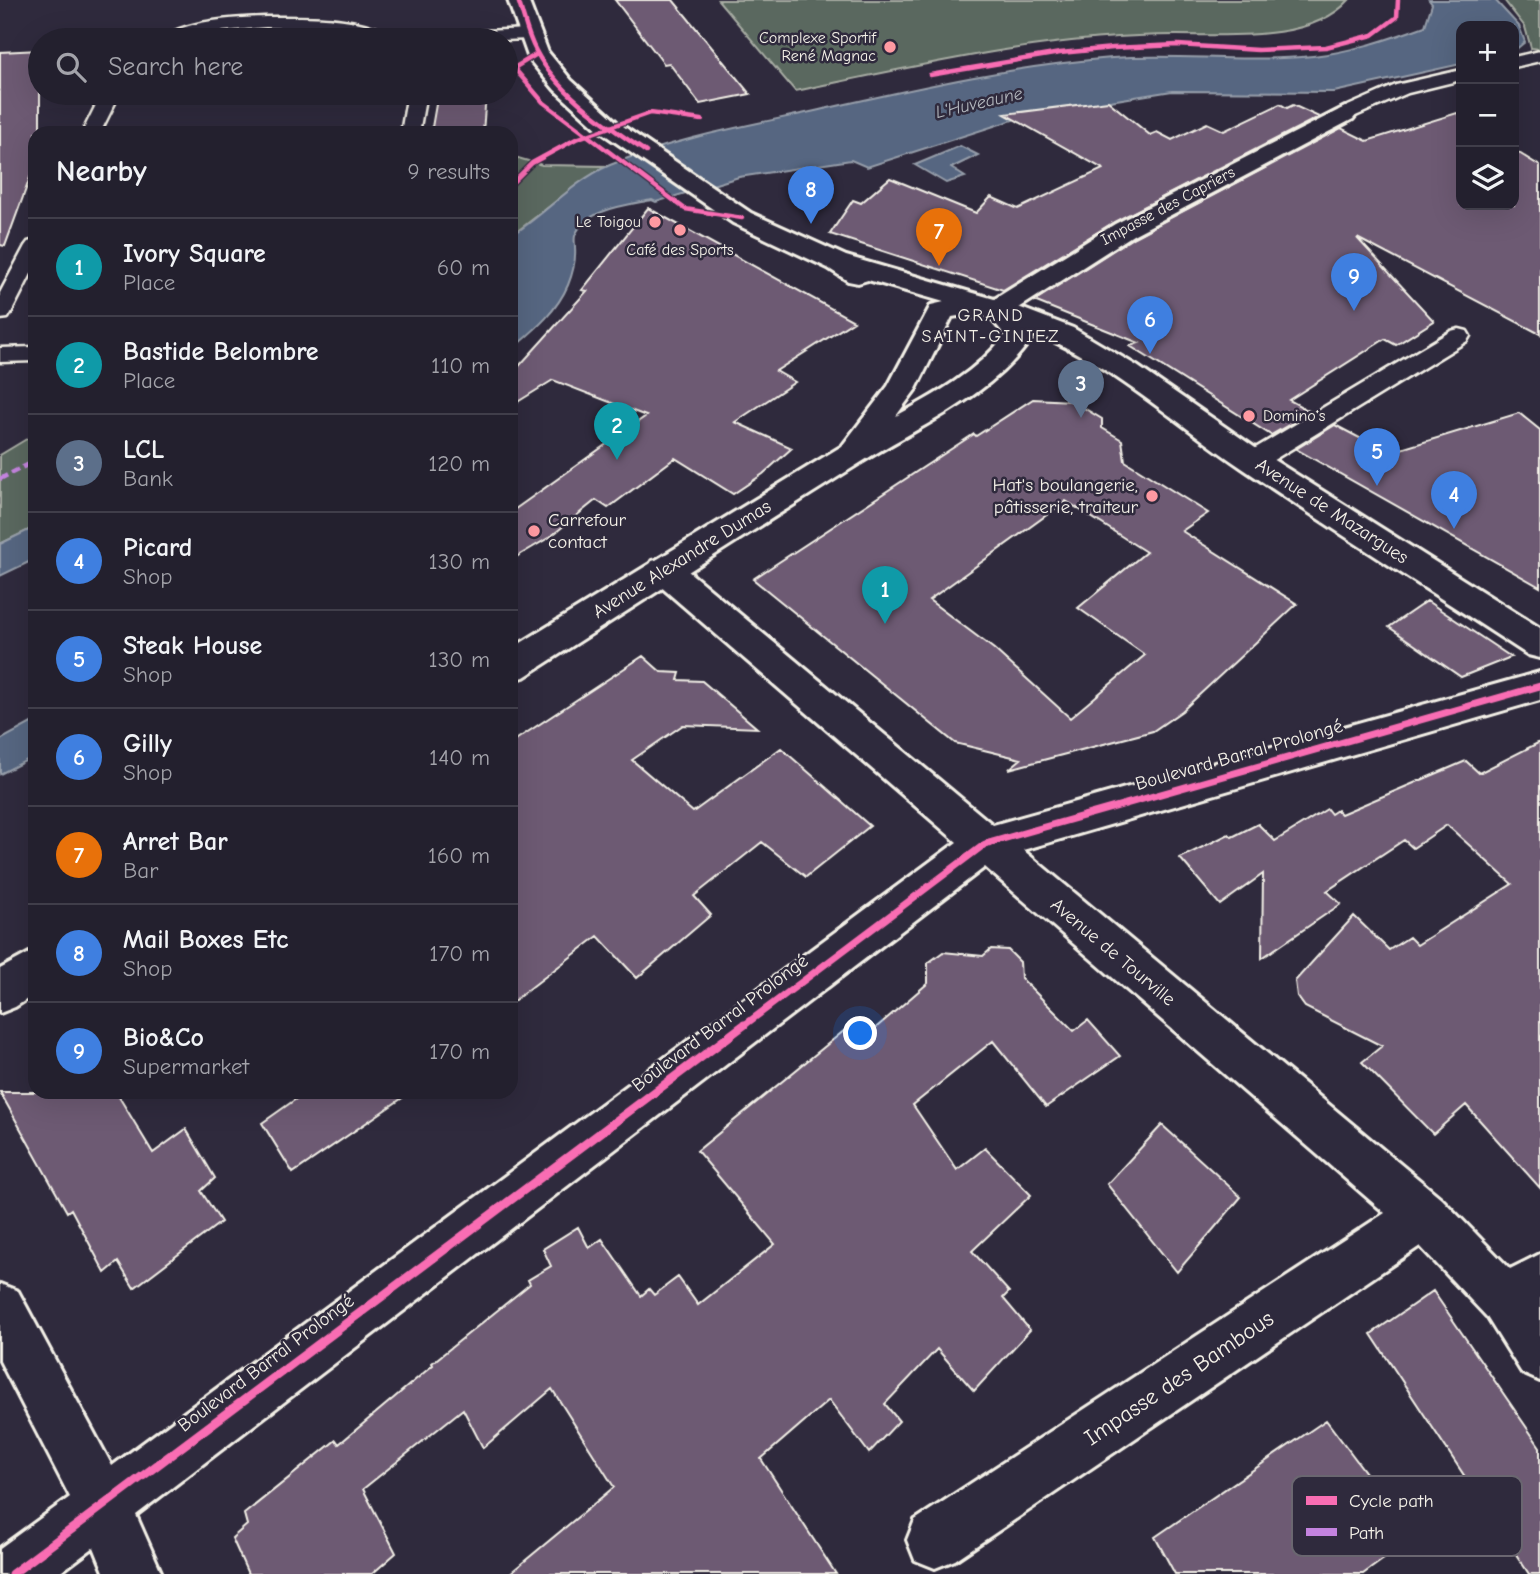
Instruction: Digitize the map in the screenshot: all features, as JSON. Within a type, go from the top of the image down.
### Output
[{"type":"street","name":"Avenue de Mazargues","points":[[518,0],[534,44],[563,85],[592,112],[741,218],[837,262],[891,297],[934,320],[1127,373]]},
{"type":"street","name":"Impasse des Capriers","points":[[998,309],[1053,270],[1121,231],[1345,114]]},
{"type":"street","name":"Avenue de Mazargues","points":[[837,262],[998,309],[1063,334],[1127,373],[1252,461],[1540,645]]},
{"type":"street","name":"Avenue de Mazargues","points":[[934,320],[941,311],[958,308],[998,309]]},
{"type":"street","points":[[998,309],[1020,335],[1016,344]]},
{"type":"street","name":"Avenue Alexandre Dumas","points":[[853,453],[901,389],[934,320]]},
{"type":"street","name":"Avenue Alexandre Dumas","points":[[518,663],[853,453],[906,425],[989,370],[1016,344]]},
{"type":"street","name":"Avenue de Tourville","points":[[664,570],[1423,1215],[1522,1289],[1540,1354]]},
{"type":"street","name":"Boulevard Barral Prolongé","points":[[12,1574],[985,844],[1540,686]]},
{"type":"street","points":[[0,993],[28,975]]},
{"type":"street","name":"Impasse des Bambous","points":[[935,1540],[1423,1215]]},
{"type":"street","points":[[0,1309],[103,1505],[134,1574]]},
{"type":"lane","points":[[217,28],[244,24],[325,22],[362,28]]},
{"type":"lane","points":[[518,44],[534,44]]},
{"type":"lane","points":[[518,51],[534,44]]},
{"type":"lane","points":[[1519,61],[1540,56]]},
{"type":"lane","points":[[1345,114],[1402,89],[1456,76]]},
{"type":"lane","points":[[94,126],[104,105]]},
{"type":"lane","points":[[411,126],[415,105]]},
{"type":"lane","points":[[0,313],[28,259]]},
{"type":"lane","points":[[1252,461],[1459,336]]},
{"type":"lane","points":[[0,355],[28,354]]},
{"type":"green space","name":"Complexe Sportif René Magnac","points":[[718,0],[1349,0],[1333,14],[1292,30],[1244,35],[1128,36],[1080,40],[985,53],[795,91]]},
{"type":"green space","points":[[1504,0],[1540,0],[1540,49],[1531,48],[1525,27]]},
{"type":"green space","points":[[518,158],[542,165],[608,166],[577,185],[518,231]]},
{"type":"green space","points":[[28,438],[28,530],[0,544],[0,455]]},
{"type":"water","name":"L'Huveaune","points":[[1429,0],[1495,0],[1514,21],[1456,21],[1456,65],[1334,92],[1172,91],[1011,117],[1013,120],[867,167],[851,160],[739,177],[656,202],[652,200],[619,206],[597,214],[580,227],[575,237],[573,271],[563,295],[543,321],[518,344],[518,231],[597,172],[660,147],[999,72],[1112,58],[1263,59],[1313,56],[1384,40],[1425,26],[1432,4]]},
{"type":"water","points":[[1519,26],[1525,42],[1519,47]]},
{"type":"water","points":[[960,146],[978,155],[951,168],[965,177],[946,183],[915,165]]},
{"type":"water","points":[[28,530],[28,562],[0,576],[0,544]]},
{"type":"water","points":[[28,725],[28,760],[0,774],[0,740]]},
{"type":"building","points":[[615,0],[673,0],[750,94],[700,104],[669,63],[664,64]]},
{"type":"building","points":[[28,51],[28,105],[40,105],[40,126],[28,126],[28,183],[5,246],[0,245],[0,52]]},
{"type":"building","points":[[1108,101],[1150,135],[1157,132],[1172,140],[1207,123],[1224,131],[1280,104],[1287,108],[1293,105],[1319,117],[1114,222],[1003,290],[830,234],[853,200],[861,203],[890,178],[976,213],[991,197],[1018,209],[1103,169],[1005,114]]},
{"type":"building","points":[[436,105],[485,105],[484,126],[432,126]]},
{"type":"building","points":[[1456,113],[1456,210],[1519,210],[1519,153],[1540,166],[1540,334],[1357,238],[1434,321],[1396,345],[1385,339],[1289,400],[1311,412],[1271,435],[1130,346],[1139,343],[1034,301],[1134,237],[1341,128],[1367,141]]},
{"type":"building","points":[[648,208],[854,321],[776,371],[795,382],[735,422],[792,448],[763,474],[733,494],[675,458],[608,508],[596,500],[550,537],[518,556],[518,507],[646,416],[553,380],[518,402],[518,367],[587,291],[582,290]]},
{"type":"building","points":[[1033,399],[1072,401],[1102,419],[1102,428],[1122,440],[1125,461],[1208,513],[1182,531],[1297,604],[1182,711],[1153,731],[1009,769],[1021,759],[955,743],[753,579],[974,434],[976,436]],"holes":[[[1066,501],[1146,552],[1078,608],[1145,655],[1070,718],[994,649],[929,600]]]},
{"type":"building","points":[[1519,413],[1540,430],[1540,587],[1296,449],[1335,425],[1388,453]]},
{"type":"building","points":[[1427,601],[1511,657],[1461,677],[1389,627]]},
{"type":"building","points":[[643,656],[661,672],[680,673],[678,680],[702,681],[757,728],[683,725],[632,760],[693,812],[781,748],[870,826],[806,877],[762,842],[694,896],[711,915],[637,978],[598,936],[518,998],[518,738]]},
{"type":"building","points":[[1540,742],[1540,1188],[1466,1105],[1433,1134],[1362,1062],[1382,1046],[1305,1007],[1297,996],[1295,981],[1354,916],[1389,950],[1409,937],[1417,945],[1512,884],[1447,825],[1413,848],[1404,840],[1327,891],[1341,904],[1262,958],[1263,874],[1220,905],[1180,858],[1229,834],[1232,837],[1258,824],[1275,841],[1327,809],[1331,814],[1337,810],[1341,814],[1466,761],[1479,773]]},
{"type":"building","points":[[991,949],[1008,950],[1020,962],[1021,978],[1074,1031],[1088,1020],[1120,1056],[1046,1107],[993,1041],[913,1105],[957,1170],[985,1148],[1031,1195],[972,1251],[1009,1292],[1003,1298],[1030,1330],[974,1391],[937,1349],[885,1404],[899,1421],[869,1453],[829,1400],[761,1459],[836,1574],[509,1574],[614,1487],[552,1389],[483,1448],[463,1409],[363,1489],[396,1553],[372,1574],[248,1574],[232,1538],[247,1525],[244,1514],[336,1440],[339,1444],[433,1365],[432,1363],[530,1284],[528,1280],[551,1266],[543,1249],[578,1227],[589,1248],[602,1239],[641,1296],[649,1289],[654,1295],[678,1277],[698,1305],[775,1244],[697,1151],[851,1025],[864,1038],[928,983],[928,963],[943,952],[983,956]]},
{"type":"building","points":[[0,1092],[28,1092],[28,1099],[120,1099],[153,1153],[186,1129],[215,1178],[201,1191],[221,1222],[134,1288],[118,1262],[105,1273],[71,1209],[67,1212]]},
{"type":"building","points":[[296,1099],[401,1099],[293,1173],[262,1123]]},
{"type":"building","points":[[1162,1125],[1241,1197],[1177,1272],[1107,1184]]},
{"type":"building","points":[[1433,1291],[1540,1447],[1540,1574],[1529,1574],[1517,1556],[1522,1556],[1522,1476],[1464,1476],[1371,1334]]},
{"type":"building","points":[[1326,1420],[1368,1476],[1292,1476],[1292,1556],[1388,1556],[1363,1574],[1175,1574],[1155,1537]]},
{"type":"marked path","points":[[0,479],[28,465]]},
{"type":"cycle path","points":[[518,0],[533,46],[544,65],[585,106],[646,152]]},
{"type":"cycle path","points":[[930,75],[1060,53],[1113,48],[1178,45],[1258,50],[1326,47],[1373,35],[1397,17],[1398,0]]},
{"type":"cycle path","points":[[518,66],[537,54]]},
{"type":"cycle path","points":[[518,73],[543,102],[685,209],[742,218]]},
{"type":"cycle path","points":[[518,177],[532,163],[576,139],[650,113],[702,120]]},
{"type":"cycle path","points":[[12,1574],[985,844],[1540,686]]},
{"type":"place","name":"Complexe Sportif René Magnac","points":[[890,47]]},
{"type":"place","name":"Le Toigou","points":[[655,222]]},
{"type":"place","name":"Mail Boxes Etc","points":[[811,224]]},
{"type":"place","name":"Café des Sports","points":[[680,230]]},
{"type":"place","name":"Arret Bar","points":[[939,266]]},
{"type":"place","name":"Bio&Co","points":[[1354,311]]},
{"type":"place","name":"Gilly","points":[[1150,354]]},
{"type":"place","name":"Domino's","points":[[1249,416]]},
{"type":"place","name":"LCL","points":[[1081,418]]},
{"type":"place","name":"Bastide Belombre","points":[[617,460]]},
{"type":"place","name":"Steak House","points":[[1377,486]]},
{"type":"place","name":"Hat's boulangerie, pâtisserie, traiteur","points":[[1152,496]]},
{"type":"place","name":"Picard","points":[[1454,529]]},
{"type":"place","name":"Carrefour contact","points":[[534,531]]},
{"type":"place","name":"Ivory Square","points":[[885,624]]},
{"type":"district","name":"GRAND SAINT-GINIEZ","points":[[991,325]]}]
